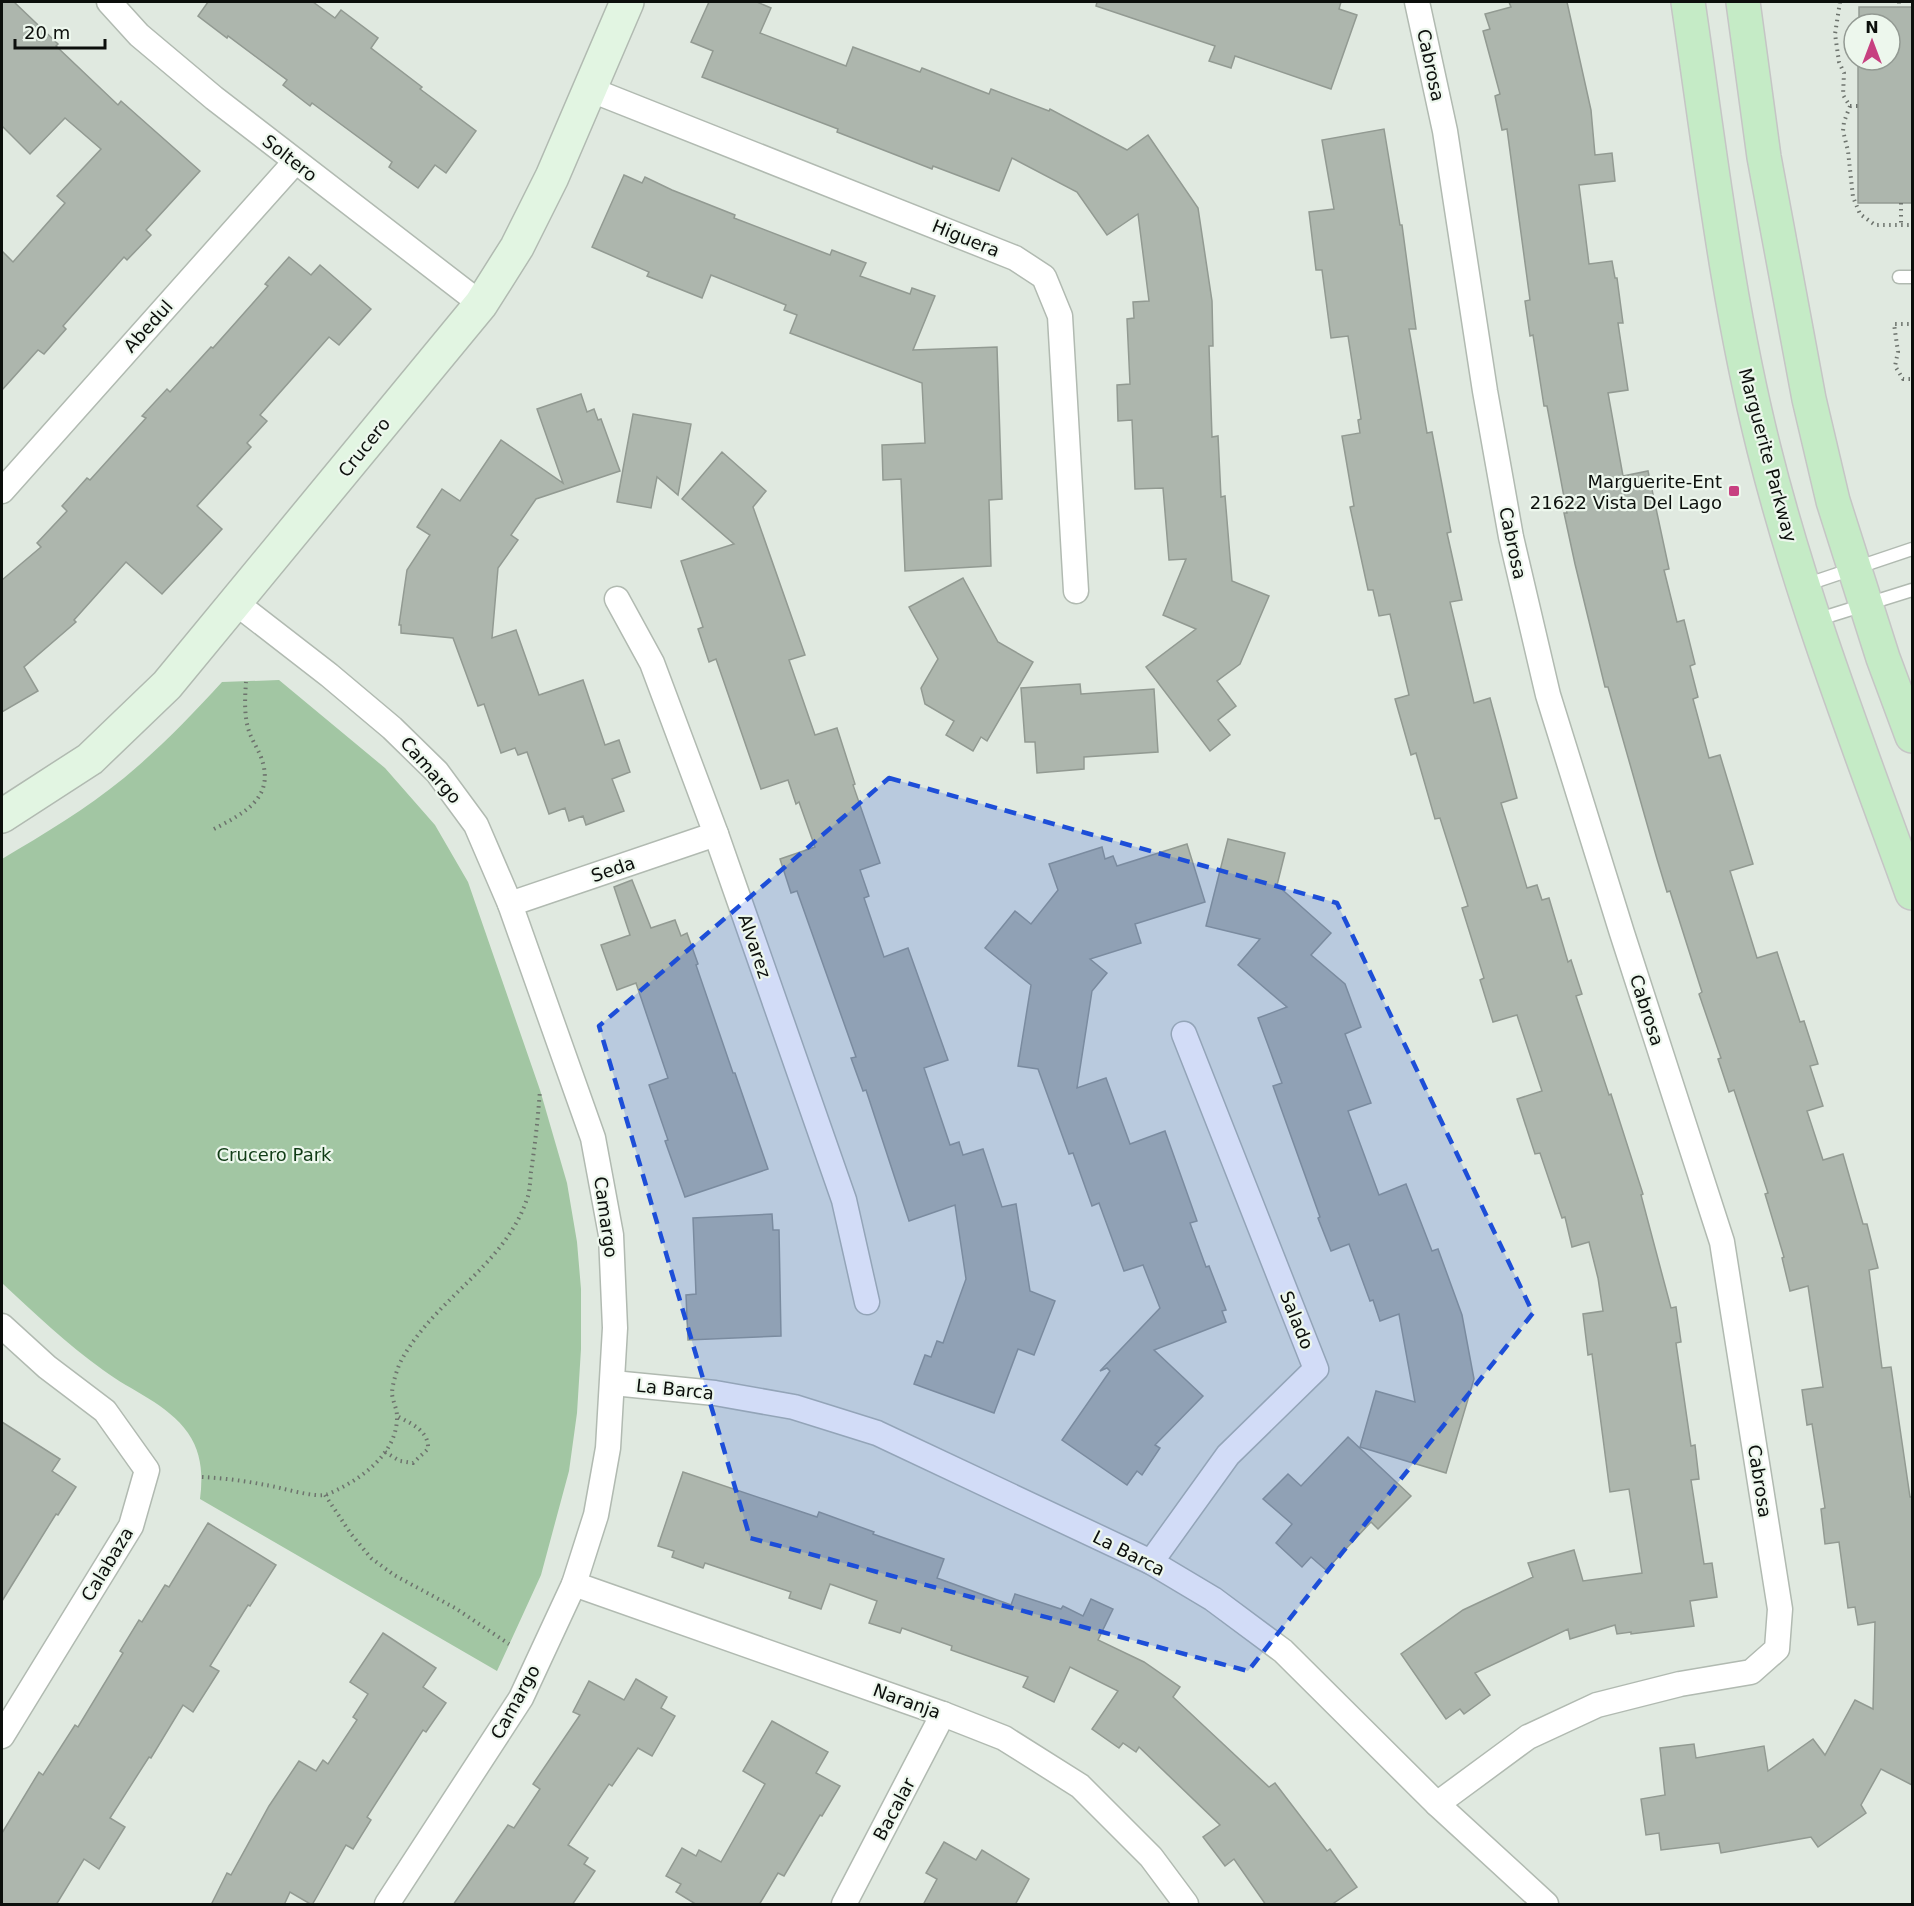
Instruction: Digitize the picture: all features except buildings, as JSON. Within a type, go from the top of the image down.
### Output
[{"type":"main road","name":"Marguerite Parkway","points":[[1688,2],[1737,332],[1764,450],[1803,585],[1912,893]]},
{"type":"main road","points":[[1743,2],[1764,157],[1809,399],[1833,501],[1882,658],[1912,736]]},
{"type":"street","name":"Soltero","points":[[109,2],[139,35],[295,162],[481,304]]},
{"type":"street","name":"Crucero","points":[[2,816],[90,759],[167,685],[481,304],[517,247],[552,177],[627,2]]},
{"type":"street","name":"Cabrosa","points":[[1417,2],[1445,131],[1485,391],[1511,537],[1548,695],[1722,1242],[1780,1609],[1777,1649],[1751,1672],[1680,1684],[1597,1704],[1528,1737],[1437,1804]]},
{"type":"street","name":"Higuera","points":[[589,89],[1016,258],[1044,277],[1060,316],[1076,591]]},
{"type":"street","name":"Abedul","points":[[2,490],[295,162]]},
{"type":"street","name":"Alvarez","points":[[617,599],[652,663],[716,834],[844,1200],[867,1302]]},
{"type":"street","name":"Camargo","points":[[236,603],[329,675],[392,728],[437,772],[476,825],[510,904],[593,1138],[611,1235],[615,1328],[608,1448],[596,1515],[574,1584],[521,1698],[387,1905]]},
{"type":"street","name":"Seda","points":[[510,904],[716,834]]},
{"type":"street","name":"Salado","points":[[1151,1562],[1228,1455],[1316,1369],[1184,1034]]},
{"type":"street","name":"Calabaza","points":[[2,1326],[47,1367],[105,1411],[147,1470],[132,1526],[2,1737]]},
{"type":"street","name":"La Barca","points":[[613,1383],[715,1393],[794,1407],[877,1433],[1151,1562],[1213,1599],[1283,1651],[1437,1804],[1546,1905]]},
{"type":"street","name":"Naranja","points":[[574,1584],[944,1714],[1004,1738],[1080,1786],[1151,1857],[1186,1905]]},
{"type":"street","name":"Bacalar","points":[[844,1905],[944,1714]]},
{"type":"lane","points":[[1899,277],[1912,277]]},
{"type":"lane","points":[[1803,585],[1912,549]]},
{"type":"lane","points":[[1815,620],[1912,590]]},
{"type":"path","points":[[1840,2],[1835,34],[1839,62],[1844,73],[1843,95],[1850,106]]},
{"type":"path","points":[[1850,106],[1858,106]]},
{"type":"path","points":[[1850,106],[1844,122],[1844,131],[1854,203],[1860,214],[1875,225],[1912,225]]},
{"type":"path","points":[[1901,203],[1901,225]]},
{"type":"path","points":[[1910,380],[1903,379],[1895,366],[1898,352],[1894,324],[1912,324]]},
{"type":"path","points":[[214,829],[252,806],[262,795],[265,775],[261,757],[251,740],[247,725],[246,682]]},
{"type":"path","points":[[202,1477],[236,1480],[326,1495],[354,1480],[383,1456],[395,1430],[397,1416],[392,1393],[400,1362],[415,1336],[444,1303],[501,1247],[528,1198],[540,1090]]},
{"type":"path","points":[[385,1452],[400,1461],[412,1462],[428,1449],[429,1442],[426,1435],[413,1424],[397,1416]]},
{"type":"path","points":[[326,1495],[351,1534],[371,1558],[394,1575],[455,1608],[509,1644]]},
{"type":"highlighted area","points":[[889,778],[1337,903],[1533,1313],[1248,1671],[750,1538],[599,1026]]},
{"type":"green space","name":"Crucero Park","points":[[279,680],[385,768],[435,825],[468,882],[540,1090],[567,1183],[577,1242],[581,1289],[581,1349],[577,1413],[569,1471],[541,1575],[497,1671],[200,1499],[199,1457],[193,1441],[180,1423],[160,1406],[114,1378],[90,1360],[2,1283],[2,859],[80,811],[124,778],[150,756],[222,682]]},
{"type":"place","name":"Marguerite-Ent 21622 Vista Del Lago","points":[[1734,491]]}]
